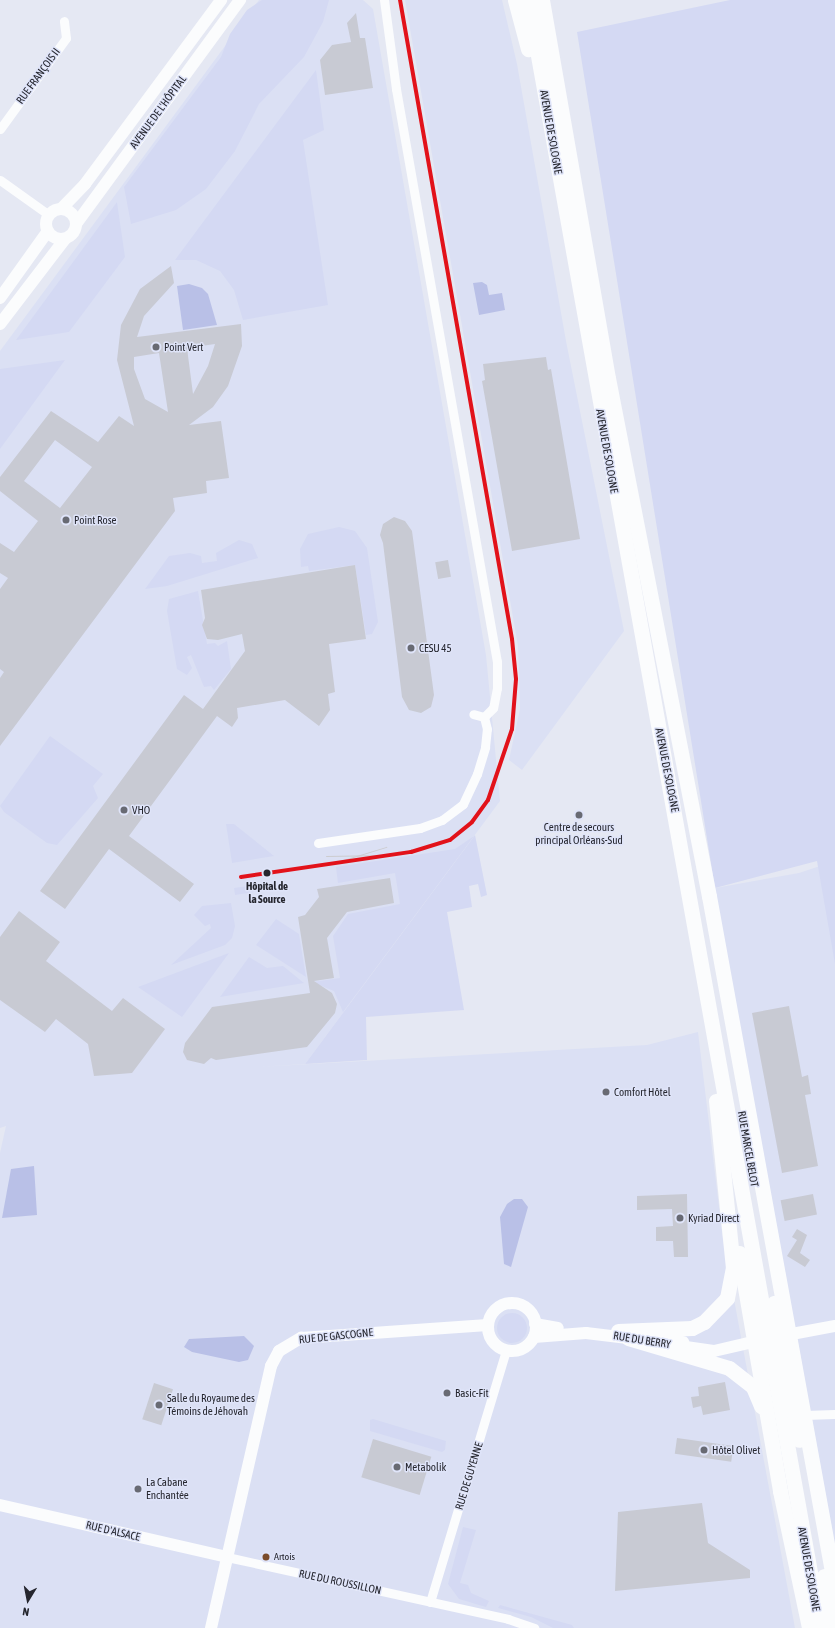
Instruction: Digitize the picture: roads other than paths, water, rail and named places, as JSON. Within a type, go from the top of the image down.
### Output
[{"type":"main road","points":[[514,0],[530,56],[589,409],[618,507]]},
{"type":"main road","name":"AVENUE DE SOLOGNE","points":[[528,0],[618,507],[691,902]]},
{"type":"main road","points":[[542,0],[563,123]]},
{"type":"main road","points":[[550,0],[563,123]]},
{"type":"main road","name":"RUE MARCEL BELOT","points":[[563,123],[608,378],[686,790],[769,1315],[770,1347],[805,1509]]},
{"type":"main road","points":[[623,1335],[692,1328],[704,1322],[719,1307],[731,1285],[733,1268],[728,1201],[691,902]]},
{"type":"main road","name":"RUE MARCEL BELOT","points":[[691,902],[769,1315]]},
{"type":"main road","points":[[728,1201],[769,1315],[776,1470]]},
{"type":"main road","points":[[623,1335],[663,1350],[714,1362],[743,1376],[760,1401],[809,1628]]},
{"type":"main road","points":[[770,1347],[805,1415],[835,1588]]},
{"type":"main road","name":"AVENUE DE SOLOGNE","points":[[805,1509],[820,1628]]},
{"type":"main road","name":"AVENUE DE SOLOGNE","points":[[805,1509],[834,1628]]},
{"type":"street","name":"AVENUE DE L'HÔPITAL","points":[[61,209],[85,184],[221,0]]},
{"type":"street","name":"AVENUE DE L'HÔPITAL","points":[[76,224],[240,0]]},
{"type":"street","points":[[378,0],[385,4],[396,89],[497,662],[495,702],[484,717]]},
{"type":"street","name":"RUE FRANÇOIS II","points":[[0,129],[66,38],[64,21]]},
{"type":"street","points":[[0,180],[49,215]]},
{"type":"street","points":[[61,209],[70,212],[76,224],[72,235],[65,238],[55,238],[48,231],[46,223],[49,215],[61,209]]},
{"type":"street","points":[[0,298],[48,231]]},
{"type":"street","points":[[0,324],[65,238]]},
{"type":"street","points":[[473,714],[484,717]]},
{"type":"street","points":[[318,843],[420,828],[442,820],[463,804],[477,774],[485,747],[487,729],[484,717]]},
{"type":"street","points":[[512,1304],[530,1311],[536,1324],[534,1337],[524,1348],[506,1350],[495,1343],[488,1325],[494,1312],[512,1304]]},
{"type":"street","name":"RUE DU BERRY","points":[[536,1324],[548,1328],[623,1335],[706,1346],[770,1347],[835,1326]]},
{"type":"street","name":"RUE DE GASCOGNE","points":[[211,1628],[271,1366],[284,1347],[302,1338],[488,1325]]},
{"type":"street","name":"RUE DU BERRY","points":[[534,1337],[586,1333],[623,1335]]},
{"type":"street","name":"RUE DE GUYENNE","points":[[430,1602],[506,1350]]},
{"type":"street","points":[[805,1415],[835,1414]]},
{"type":"street","name":"RUE D'ALSACE","points":[[0,1505],[227,1557]]},
{"type":"street","name":"RUE DU ROUSSILLON","points":[[227,1557],[430,1602],[534,1628]]},
{"type":"tram line","points":[[327,865],[386,847]]},
{"type":"tram line","points":[[326,856],[387,855]]},
{"type":"place","name":"Point Vert","points":[[156,347]]},
{"type":"place","name":"Point Rose","points":[[66,520]]},
{"type":"place","name":"CESU 45","points":[[411,648]]},
{"type":"place","name":"VHO","points":[[124,810]]},
{"type":"place","name":"Centre de secours principal Orléans-Sud","points":[[579,815]]},
{"type":"place","name":"Hôpital de la Source","points":[[267,873]]},
{"type":"place","name":"Comfort Hôtel","points":[[606,1092]]},
{"type":"place","name":"Kyriad Direct","points":[[680,1218]]},
{"type":"place","name":"Basic-Fit","points":[[447,1393]]},
{"type":"place","name":"Salle du Royaume des Témoins de Jéhovah","points":[[159,1405]]},
{"type":"place","name":"Hôtel Olivet","points":[[704,1450]]},
{"type":"place","name":"Metabolik","points":[[397,1467]]},
{"type":"place","name":"La Cabane Enchantée","points":[[138,1489]]},
{"type":"place","name":"Artois","points":[[266,1557]]}]
